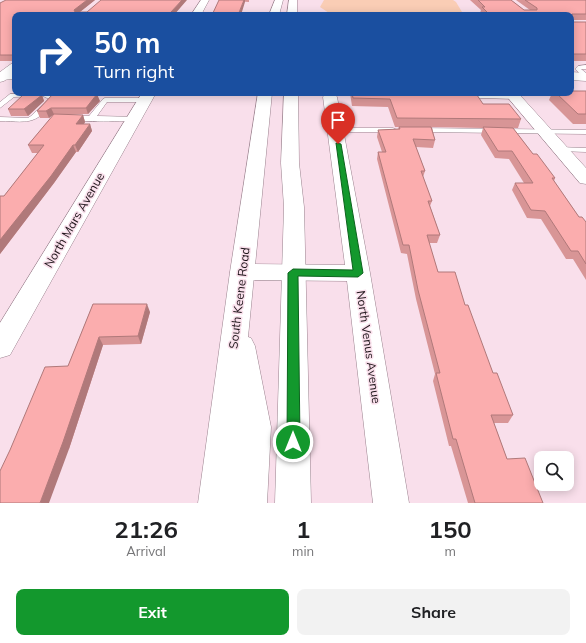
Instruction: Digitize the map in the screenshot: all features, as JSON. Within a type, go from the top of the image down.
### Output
[{"type":"main road","points":[[198,12],[205,0]]},
{"type":"main road","points":[[275,12],[279,0]]},
{"type":"main road","points":[[292,12],[293,0]]},
{"type":"main road","points":[[574,76],[586,77]]},
{"type":"main road","points":[[574,85],[586,85]]},
{"type":"main road","name":"North Mars Avenue","points":[[0,347],[147,96]]},
{"type":"main road","name":"South Keene Road","points":[[216,503],[242,272],[265,96]]},
{"type":"main road","points":[[281,96],[278,161],[294,207]]},
{"type":"main road","points":[[291,96],[290,163],[294,207],[293,503]]},
{"type":"main road","points":[[294,207],[304,153],[304,96]]},
{"type":"main road","points":[[513,96],[586,179]]},
{"type":"main road","name":"North Venus Avenue","points":[[330,97],[392,503]]},
{"type":"main road","points":[[242,272],[358,273]]},
{"type":"main road","points":[[236,323],[255,427],[249,503]]},
{"type":"lane","points":[[586,67],[580,67],[578,69],[586,77]]},
{"type":"lane","points":[[0,106],[12,95]]},
{"type":"lane","points":[[0,120],[29,120],[34,118],[52,99],[51,96]]},
{"type":"lane","points":[[92,118],[106,96],[147,96]]},
{"type":"lane","points":[[61,118],[134,119]]},
{"type":"lane","points":[[336,130],[586,132]]},
{"type":"lane","points":[[560,150],[586,150]]},
{"type":"shaded area","points":[[324,0],[453,0],[462,12],[328,12],[320,7]]},
{"type":"building","points":[[6,0],[87,0],[74,10],[75,12],[12,12],[12,55],[0,55],[0,3]]},
{"type":"building","points":[[101,0],[182,0],[171,12],[87,12]]},
{"type":"building","points":[[219,0],[244,0],[239,12],[213,12]]},
{"type":"building","points":[[478,0],[511,0],[524,10],[537,10],[537,8],[525,0],[586,0],[586,14],[574,14],[574,12],[487,12],[482,7],[485,7]]},
{"type":"building","points":[[574,22],[586,22],[586,54],[574,54]]},
{"type":"building","points":[[574,91],[586,91],[586,114],[578,114],[559,96],[574,96]]},
{"type":"building","points":[[22,96],[41,96],[24,109],[8,109]]},
{"type":"building","points":[[51,96],[95,96],[86,108],[51,108],[46,111],[37,111]]},
{"type":"building","points":[[353,96],[478,96],[483,104],[509,104],[521,119],[397,118],[390,99],[353,98]]},
{"type":"building","points":[[54,114],[83,115],[76,124],[90,124],[0,240],[0,196],[4,196],[44,145],[28,145]]},
{"type":"building","points":[[399,127],[431,127],[435,140],[413,139],[425,171],[421,171],[432,201],[428,201],[440,235],[427,235],[438,272],[455,272],[465,305],[468,305],[493,373],[497,373],[513,415],[491,415],[507,459],[525,458],[534,480],[534,491],[538,491],[543,503],[475,503],[456,439],[453,439],[436,373],[440,373],[418,290],[409,245],[403,245],[378,152],[386,152],[378,130],[400,129]]},
{"type":"building","points":[[483,127],[513,128],[533,154],[537,154],[555,178],[552,178],[579,217],[582,217],[586,222],[586,264],[578,251],[571,251],[545,211],[531,210],[515,183],[533,183],[512,151],[498,151]]},
{"type":"building","points":[[93,304],[147,304],[138,336],[99,337],[63,442],[40,503],[0,503],[0,471],[45,367],[68,366]]},
{"type":"route","points":[[293,442],[293,273],[358,273],[338,144]]}]
